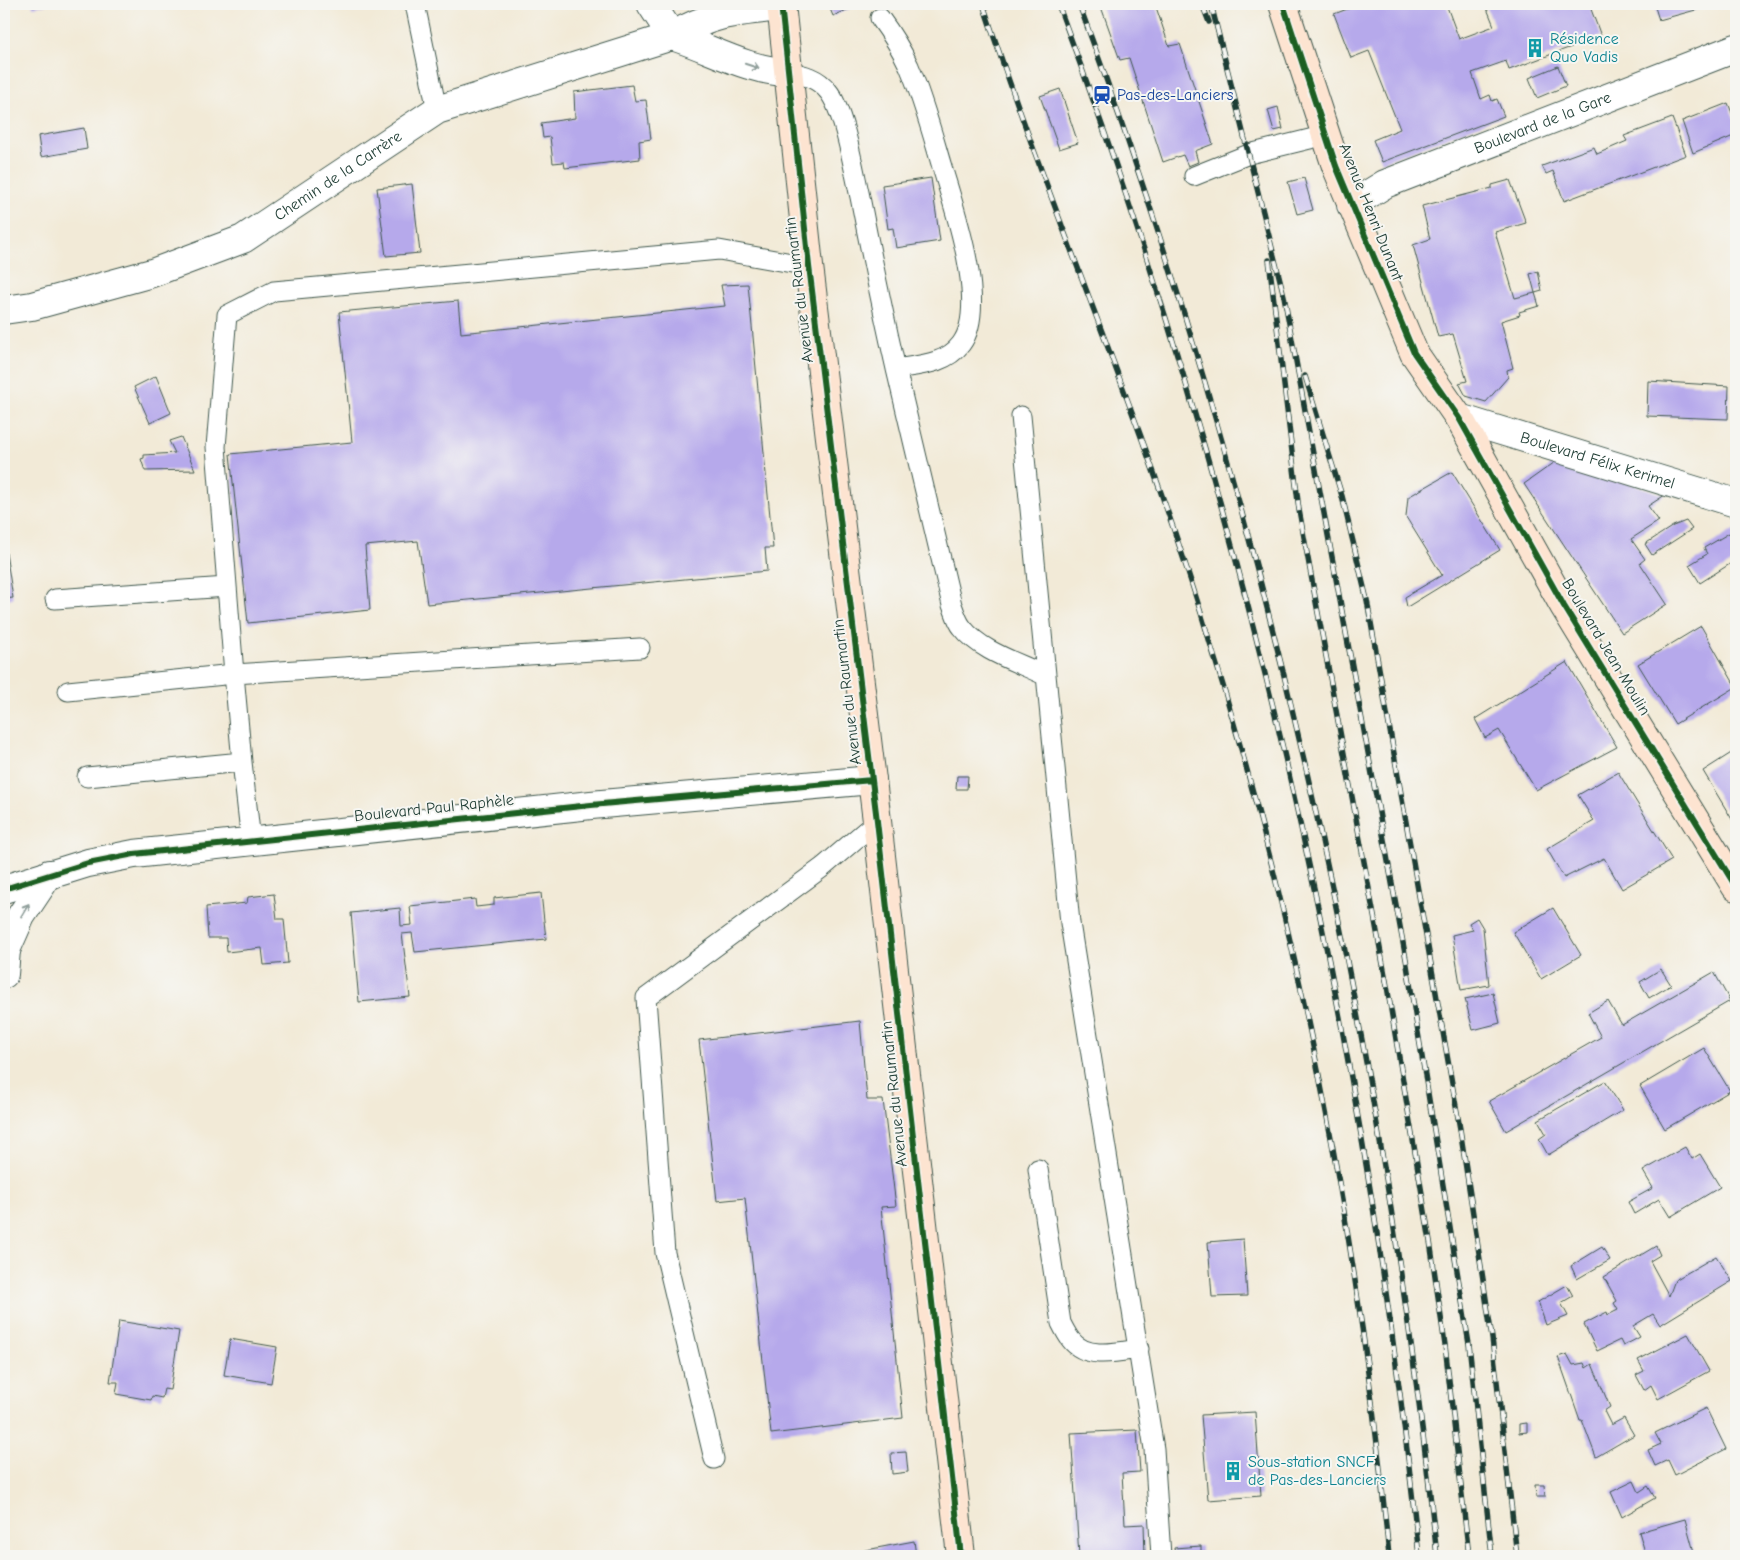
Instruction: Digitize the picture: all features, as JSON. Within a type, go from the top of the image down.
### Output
[{"type":"street","points":[[651,4],[672,36],[748,65],[772,71],[788,72]]},
{"type":"street","name":"Avenue Henri Dunant","points":[[1283,4],[1351,204],[1414,353],[1459,418]]},
{"type":"street","name":"Chemin de la Carrère","points":[[4,310],[32,306],[152,274],[243,239],[437,110],[672,36],[702,20],[720,14],[781,6]]},
{"type":"street","name":"Avenue du Raumartin","points":[[781,6],[809,266],[877,821],[961,1556]]},
{"type":"street","name":"Boulevard de la Gare","points":[[1351,204],[1385,184],[1736,48]]},
{"type":"street","name":"Boulevard Félix Kerimel","points":[[1459,418],[1736,503]]},
{"type":"street","name":"Boulevard Jean Moulin","points":[[1459,418],[1564,606],[1736,887]]},
{"type":"street","name":"Boulevard Paul Raphèle","points":[[4,889],[88,863],[134,854],[590,805],[872,780]]},
{"type":"street","points":[[5,955],[21,916],[49,874]]},
{"type":"lane","points":[[415,4],[437,110]]},
{"type":"lane","points":[[880,18],[908,65],[922,99],[959,225],[968,267],[972,306],[969,327],[962,343],[950,355],[936,362],[896,369]]},
{"type":"lane","points":[[788,72],[802,74],[820,82],[829,92],[850,148],[896,369],[952,605],[960,625],[980,644],[1046,676]]},
{"type":"lane","points":[[1194,176],[1248,154],[1326,135]]},
{"type":"lane","points":[[251,841],[234,674],[216,447],[227,315],[274,291],[719,250],[809,266]]},
{"type":"lane","points":[[1021,416],[1070,922],[1154,1449],[1161,1556]]},
{"type":"lane","points":[[55,599],[227,587]]},
{"type":"lane","points":[[68,691],[234,674],[640,648]]},
{"type":"lane","points":[[87,777],[242,762]]},
{"type":"lane","points":[[714,1459],[665,1253],[646,998],[823,867],[877,821]]},
{"type":"lane","points":[[1038,1169],[1061,1323],[1071,1342],[1085,1350],[1101,1353],[1139,1349]]},
{"type":"building","points":[[32,4],[46,4],[46,5],[33,7]]},
{"type":"building","points":[[828,4],[861,4],[833,16]]},
{"type":"building","name":"Pas-des-Lanciers","points":[[1100,4],[1155,4],[1169,46],[1180,44],[1213,144],[1195,151],[1198,162],[1188,166],[1183,155],[1163,162],[1129,58],[1120,60]]},
{"type":"building","points":[[1361,4],[1446,4],[1459,39],[1494,26],[1486,6],[1493,4],[1589,4],[1601,36],[1509,70],[1506,61],[1472,73],[1481,99],[1490,95],[1492,101],[1497,99],[1504,116],[1382,162],[1373,140],[1400,129],[1369,51],[1351,58],[1334,14]]},
{"type":"building","points":[[1654,4],[1702,4],[1703,8],[1659,20]]},
{"type":"building","points":[[1558,66],[1566,86],[1537,98],[1529,78]]},
{"type":"building","points":[[632,85],[635,101],[646,100],[651,139],[639,141],[640,159],[565,168],[564,162],[553,163],[550,137],[543,138],[541,123],[575,118],[574,92]]},
{"type":"building","points":[[1060,89],[1078,143],[1059,149],[1040,96]]},
{"type":"building","points":[[1728,103],[1736,123],[1736,135],[1693,153],[1682,121]]},
{"type":"building","points":[[1278,107],[1283,129],[1274,131],[1268,110]]},
{"type":"building","points":[[1672,118],[1686,155],[1564,201],[1553,171],[1546,174],[1542,166],[1594,147],[1597,154],[1627,141],[1624,136]]},
{"type":"building","points":[[84,128],[87,149],[41,157],[38,136]]},
{"type":"building","points":[[931,178],[940,241],[896,248],[893,228],[888,229],[882,185]]},
{"type":"building","points":[[1304,178],[1313,210],[1297,214],[1288,182]]},
{"type":"building","points":[[1510,180],[1526,223],[1495,232],[1515,298],[1535,293],[1539,306],[1519,312],[1520,315],[1501,321],[1513,368],[1507,370],[1508,377],[1486,402],[1466,396],[1459,383],[1467,381],[1453,334],[1438,337],[1413,245],[1430,239],[1422,206],[1492,188],[1492,185]]},
{"type":"building","points":[[412,184],[420,253],[386,256],[377,188]]},
{"type":"building","points":[[1538,271],[1542,291],[1535,293],[1530,274]]},
{"type":"building","points":[[748,284],[773,548],[765,548],[767,571],[427,604],[418,541],[365,546],[370,610],[248,623],[230,454],[352,442],[339,312],[458,301],[461,333],[725,306],[721,285]]},
{"type":"building","points":[[156,376],[171,413],[150,423],[134,387]]},
{"type":"building","points":[[1648,381],[1729,386],[1728,419],[1647,416]]},
{"type":"building","points":[[181,437],[195,470],[145,471],[141,459],[144,458],[144,455],[175,453],[169,441]]},
{"type":"building","points":[[1558,460],[1665,495],[1648,506],[1659,521],[1631,539],[1645,559],[1640,563],[1667,604],[1622,633],[1524,484]]},
{"type":"building","points":[[1452,472],[1500,550],[1407,607],[1405,597],[1442,575],[1406,517],[1408,497]]},
{"type":"building","points":[[1686,521],[1692,529],[1652,555],[1645,544],[1673,526]]},
{"type":"building","points":[[1736,529],[1736,560],[1700,583],[1689,565],[1707,554],[1704,548]]},
{"type":"building","points":[[4,540],[13,598],[4,599]]},
{"type":"building","points":[[1701,626],[1736,687],[1675,724],[1638,664]]},
{"type":"building","points":[[1567,662],[1617,747],[1536,790],[1499,730],[1485,738],[1475,719]]},
{"type":"building","points":[[1736,750],[1736,826],[1703,771]]},
{"type":"building","points":[[1618,772],[1672,860],[1622,889],[1604,858],[1564,878],[1547,849],[1594,821],[1578,795]]},
{"type":"building","points":[[957,776],[968,776],[967,789],[956,789]]},
{"type":"building","points":[[541,893],[546,939],[415,952],[412,933],[402,934],[410,997],[359,1002],[351,913],[400,908],[401,926],[412,925],[410,906],[475,899],[476,907],[494,905],[494,898]]},
{"type":"building","points":[[274,894],[277,919],[284,919],[288,963],[264,965],[262,948],[227,952],[226,938],[208,938],[206,907],[247,903],[248,897]]},
{"type":"building","points":[[1553,908],[1581,955],[1541,979],[1513,932]]},
{"type":"building","points":[[1477,918],[1483,928],[1489,985],[1461,990],[1452,935],[1473,930],[1469,923]]},
{"type":"building","points":[[1661,969],[1671,985],[1649,998],[1640,982]]},
{"type":"building","points":[[1714,972],[1730,1001],[1506,1131],[1489,1101],[1601,1037],[1588,1013],[1608,1001],[1622,1025]]},
{"type":"building","points":[[1493,993],[1500,1023],[1473,1030],[1465,999]]},
{"type":"building","points":[[860,1021],[867,1100],[883,1100],[896,1206],[881,1207],[903,1418],[771,1434],[745,1198],[717,1201],[699,1040]]},
{"type":"building","points":[[1704,1048],[1730,1091],[1665,1129],[1640,1086]]},
{"type":"building","points":[[1605,1081],[1623,1110],[1548,1155],[1539,1139],[1546,1134],[1538,1120]]},
{"type":"building","points":[[1685,1147],[1692,1159],[1700,1154],[1720,1187],[1670,1217],[1659,1199],[1634,1214],[1628,1202],[1653,1188],[1643,1171]]},
{"type":"building","points":[[1243,1239],[1247,1296],[1212,1297],[1208,1242]]},
{"type":"building","points":[[1656,1246],[1660,1255],[1650,1261],[1669,1296],[1675,1280],[1716,1256],[1732,1281],[1660,1325],[1653,1314],[1633,1326],[1640,1337],[1623,1346],[1620,1340],[1597,1351],[1584,1324],[1607,1312],[1608,1315],[1618,1310],[1614,1303],[1617,1301],[1604,1277]]},
{"type":"building","points":[[1602,1247],[1610,1260],[1577,1279],[1571,1266]]},
{"type":"building","points":[[1567,1285],[1573,1296],[1561,1303],[1568,1316],[1546,1325],[1538,1302]]},
{"type":"building","points":[[119,1321],[179,1331],[170,1390],[164,1389],[162,1398],[152,1396],[151,1400],[116,1394],[118,1382],[110,1382]]},
{"type":"building","points":[[1688,1334],[1709,1371],[1658,1399],[1651,1385],[1644,1390],[1636,1375],[1644,1371],[1638,1360]]},
{"type":"building","points":[[230,1339],[277,1347],[271,1383],[224,1375]]},
{"type":"building","points":[[1567,1354],[1573,1365],[1584,1363],[1586,1368],[1592,1364],[1610,1407],[1604,1411],[1611,1425],[1624,1418],[1634,1435],[1596,1457],[1582,1420],[1580,1420],[1558,1357]]},
{"type":"building","points":[[1706,1408],[1726,1449],[1675,1475],[1668,1460],[1655,1466],[1648,1450],[1661,1444],[1655,1433]]},
{"type":"building","name":"Sous-station SNCF de Pas-des-Lanciers","points":[[1255,1412],[1261,1496],[1208,1500],[1201,1415]]},
{"type":"building","points":[[1527,1423],[1527,1432],[1519,1433],[1519,1424]]},
{"type":"building","points":[[1137,1430],[1140,1472],[1122,1473],[1125,1525],[1144,1524],[1145,1556],[1079,1556],[1071,1433]]},
{"type":"building","points":[[906,1452],[908,1472],[892,1474],[891,1453]]},
{"type":"building","points":[[1634,1481],[1639,1492],[1648,1486],[1655,1498],[1622,1517],[1611,1492]]},
{"type":"building","points":[[1535,1485],[1544,1485],[1545,1497],[1536,1497]]},
{"type":"building","points":[[1685,1519],[1694,1552],[1701,1556],[1633,1556],[1645,1552],[1639,1532]]},
{"type":"building","points":[[914,1541],[916,1556],[845,1556],[845,1554]]},
{"type":"building","points":[[1201,1546],[1201,1556],[1175,1556],[1174,1548]]},
{"type":"railway","points":[[983,4],[1036,157],[1122,384],[1176,536],[1235,728],[1267,845],[1295,962],[1342,1198],[1376,1436],[1389,1556]]},
{"type":"railway","points":[[1058,4],[1125,191],[1185,381],[1239,574],[1288,768],[1330,964],[1366,1161],[1395,1359],[1419,1556]]},
{"type":"railway","points":[[1079,4],[1145,193],[1205,383],[1259,575],[1306,769],[1347,964],[1383,1160],[1413,1358],[1437,1556]]},
{"type":"railway","points":[[1202,4],[1209,22]]},
{"type":"railway","points":[[1211,4],[1284,296],[1406,959],[1469,1344],[1492,1556]]},
{"type":"railway","points":[[1269,260],[1299,510],[1387,986],[1430,1241],[1445,1345],[1469,1556]]},
{"type":"railway","points":[[1305,376],[1342,496],[1367,600],[1460,1129],[1492,1338],[1517,1556]]},
{"type":"cycle path","points":[[781,4],[809,266],[877,821],[961,1556]]},
{"type":"cycle path","points":[[1283,4],[1336,166],[1414,353],[1459,418],[1564,606],[1736,887]]},
{"type":"cycle path","points":[[4,889],[88,863],[134,854],[591,805],[872,780]]},
{"type":"place","name":"Résidence Quo Vadis","points":[[1535,48]]},
{"type":"place","name":"Pas-des-Lanciers","points":[[1102,95]]},
{"type":"place","name":"Sous-station SNCF de Pas-des-Lanciers","points":[[1233,1471]]}]
